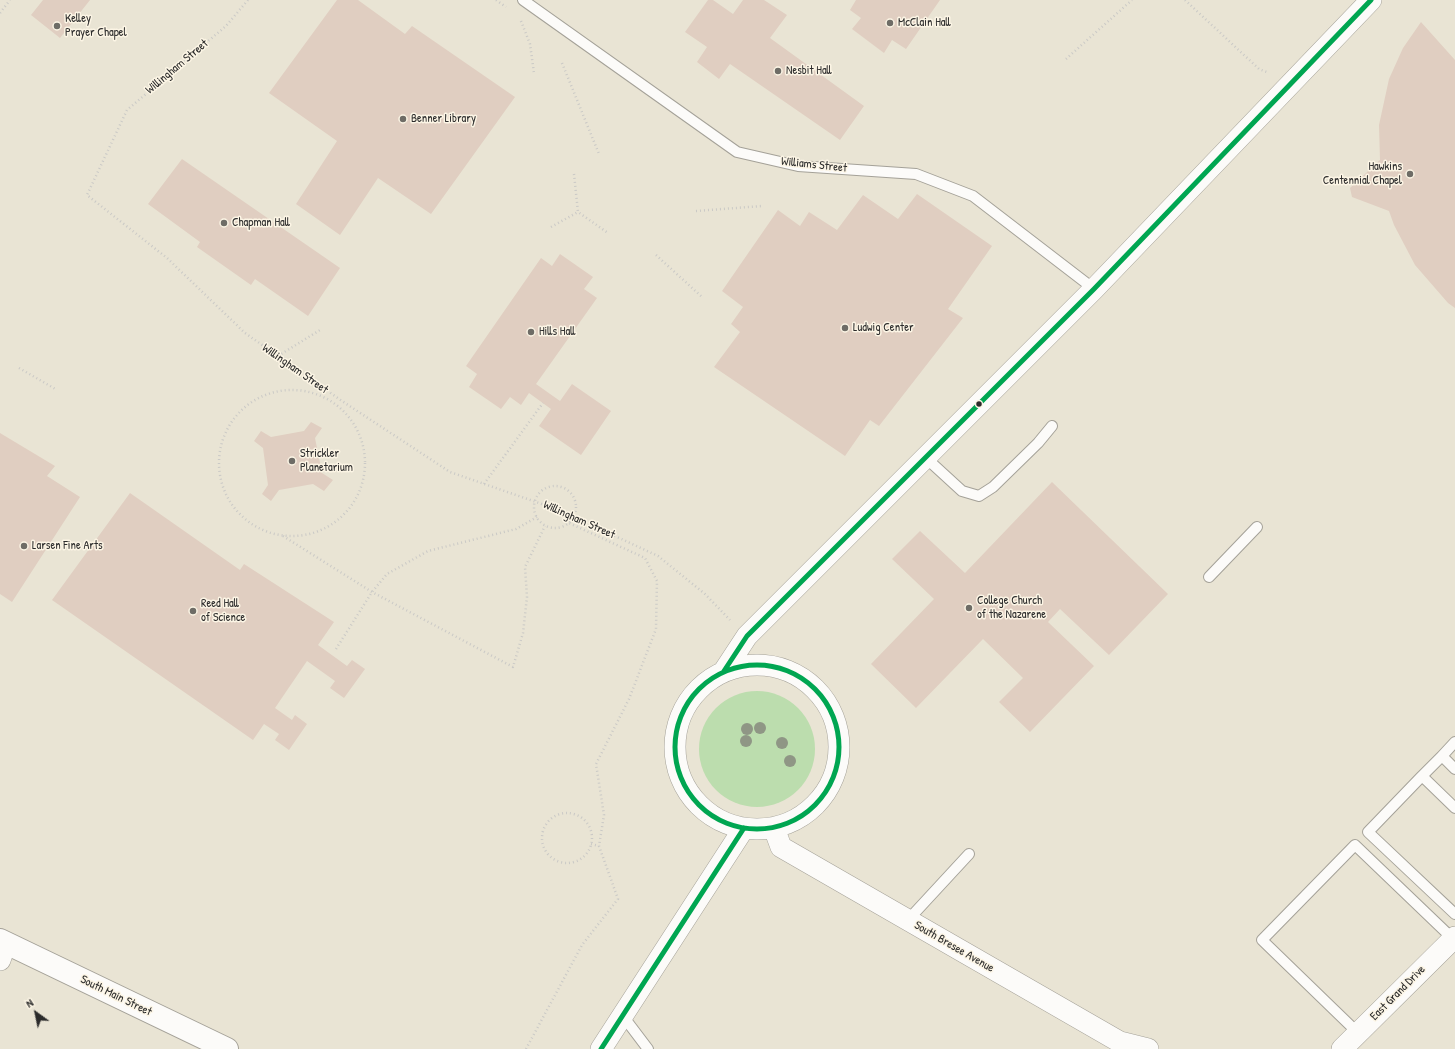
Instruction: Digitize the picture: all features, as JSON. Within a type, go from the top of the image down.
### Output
[{"type":"main road","name":"South Main Street","points":[[1,945],[227,1049]]},
{"type":"street","points":[[724,671],[747,636],[1094,289],[1371,0]]},
{"type":"street","points":[[751,665],[779,667],[804,678],[824,697],[836,722],[840,749],[835,776],[821,800],[800,818],[774,828],[759,830],[744,828],[718,820],[698,804],[682,783],[675,757],[676,731],[686,706],[702,685],[724,671],[751,665]]},
{"type":"street","points":[[601,1049],[744,828]]},
{"type":"street","name":"South Bresee Avenue","points":[[774,828],[781,847],[1120,1042],[1148,1049]]},
{"type":"street","name":"East Grand Drive","points":[[1342,1049],[1454,938]]},
{"type":"lane","name":"Williams Street","points":[[523,0],[737,152],[798,166],[916,174],[973,196],[1094,289]]},
{"type":"lane","points":[[926,458],[962,491],[979,496],[993,487],[1038,443],[1052,426]]},
{"type":"lane","points":[[1209,577],[1257,527]]},
{"type":"lane","points":[[1358,1033],[1262,940],[1455,742]]},
{"type":"lane","points":[[1442,756],[1455,769]]},
{"type":"lane","points":[[1422,776],[1455,808]]},
{"type":"lane","points":[[1368,832],[1455,914]]},
{"type":"lane","points":[[1355,845],[1454,938]]},
{"type":"lane","points":[[908,920],[969,854]]},
{"type":"lane","points":[[623,1016],[648,1049]]},
{"type":"path","points":[[0,13],[10,0]]},
{"type":"path","name":"Willingham Street","points":[[248,0],[226,26],[127,110],[86,195],[167,258],[244,333],[330,393],[450,472],[574,516],[658,556],[705,594],[747,636]]},
{"type":"path","points":[[496,0],[507,8]]},
{"type":"path","points":[[1066,59],[1132,0]]},
{"type":"path","points":[[1185,0],[1259,69]]},
{"type":"path","points":[[520,17],[530,44],[534,73]]},
{"type":"path","points":[[562,63],[599,154]]},
{"type":"path","points":[[574,174],[578,212],[608,233]]},
{"type":"path","points":[[696,211],[762,206]]},
{"type":"path","points":[[551,227],[578,212]]},
{"type":"path","points":[[656,255],[702,297]]},
{"type":"path","points":[[278,356],[320,330]]},
{"type":"path","points":[[19,368],[57,390]]},
{"type":"path","points":[[281,390],[304,390],[326,398],[346,414],[360,435],[365,460],[362,484],[350,507],[331,524],[308,534],[283,535],[260,529],[241,516],[227,497],[220,475],[220,452],[227,430],[240,411],[259,398],[281,390]]},
{"type":"path","points":[[326,398],[330,393]]},
{"type":"path","points":[[484,484],[543,403]]},
{"type":"path","points":[[559,487],[565,489],[574,498],[576,512],[569,523],[558,528],[545,526],[537,517],[534,507],[535,501],[542,491],[547,488],[559,487]]},
{"type":"path","points":[[336,648],[372,592],[387,574],[428,551],[516,529],[537,517]]},
{"type":"path","points":[[526,1049],[582,945],[618,899],[599,846],[604,815],[596,764],[629,699],[656,629],[657,580],[645,558],[569,523]]},
{"type":"path","points":[[283,535],[372,592],[513,667],[523,633],[527,597],[525,567],[545,526]]},
{"type":"path","points":[[564,813],[572,814],[580,816],[586,822],[592,836],[591,844],[588,852],[582,859],[565,864],[550,857],[544,850],[542,833],[550,819],[564,813]]},
{"type":"path","points":[[591,844],[599,846]]},
{"type":"green space","points":[[757,691],[768,692],[779,696],[798,708],[810,727],[814,738],[814,760],[810,771],[798,790],[779,802],[768,806],[757,807],[746,806],[735,802],[716,790],[704,771],[700,760],[699,749],[700,738],[704,727],[716,708],[735,696],[746,692]]},
{"type":"building","name":"Kelley Prayer Chapel","points":[[43,0],[90,0],[60,38],[31,15]]},
{"type":"building","name":"Benner Library","points":[[337,0],[358,0],[405,34],[412,26],[515,97],[431,214],[378,178],[340,235],[296,204],[337,141],[269,93]]},
{"type":"building","name":"Nesbit Hall","points":[[708,0],[713,0],[733,14],[743,0],[764,0],[787,15],[770,38],[864,106],[840,140],[730,64],[719,79],[697,62],[707,47],[685,32]]},
{"type":"building","name":"McClain Hall","points":[[856,0],[940,0],[906,49],[892,40],[884,53],[852,29],[861,18],[850,10]]},
{"type":"building","name":"Hawkins Centennial Chapel","points":[[1421,22],[1455,60],[1455,308],[1448,303],[1415,265],[1394,225],[1389,211],[1352,197],[1350,188],[1380,160],[1379,125],[1389,79],[1403,48]]},
{"type":"building","name":"Chapman Hall","points":[[182,159],[340,268],[308,316],[255,279],[251,285],[197,247],[200,242],[148,204]]},
{"type":"building","name":"Ludwig Center","points":[[917,194],[992,246],[948,309],[963,318],[879,426],[870,420],[845,456],[714,367],[740,332],[731,324],[743,307],[722,291],[778,210],[800,226],[809,212],[837,230],[863,195],[898,219]]},
{"type":"building","name":"Hills Hall","points":[[560,254],[593,277],[584,289],[597,298],[536,384],[560,401],[572,384],[611,411],[581,455],[539,426],[551,409],[529,393],[521,405],[510,397],[501,409],[469,387],[477,374],[466,366],[541,258],[552,266]]},
{"type":"building","name":"Strickler Planetarium","points":[[311,422],[322,428],[315,438],[322,473],[333,480],[324,491],[313,484],[279,490],[271,501],[262,494],[268,485],[263,448],[254,441],[261,431],[271,437],[304,431]]},
{"type":"building","name":"Larsen Fine Arts","points":[[0,433],[55,466],[47,476],[80,497],[12,602],[0,594]]},
{"type":"building","points":[[1052,482],[1168,594],[1109,655],[1060,609],[1048,622],[1094,666],[1030,732],[999,702],[1023,678],[983,639],[916,708],[871,664],[934,599],[892,559],[920,531],[965,573]]},
{"type":"building","name":"Reed Hall of Science","points":[[130,493],[240,570],[244,564],[334,622],[318,645],[347,666],[352,660],[365,669],[344,698],[330,688],[335,681],[307,661],[275,708],[292,720],[295,715],[307,724],[289,750],[275,740],[279,734],[264,724],[253,740],[52,600]]},
{"type":"transit line","points":[[724,671],[747,636],[1094,289],[1371,0]]},
{"type":"transit line","points":[[749,665],[765,665],[788,671],[803,679],[815,689],[825,701],[833,716],[839,739],[839,747],[839,755],[833,778],[825,793],[815,805],[803,815],[788,823],[765,829],[749,829],[726,823],[711,815],[699,805],[689,793],[679,771],[675,755],[675,739],[681,716],[689,701],[699,689],[711,679],[733,669],[749,665]]},
{"type":"transit line","points":[[601,1049],[744,828]]},
{"type":"place","name":"McClain Hall","points":[[890,23]]},
{"type":"place","name":"Kelley Prayer Chapel","points":[[57,26]]},
{"type":"place","name":"Nesbit Hall","points":[[778,71]]},
{"type":"place","name":"Benner Library","points":[[403,119]]},
{"type":"place","name":"Hawkins Centennial Chapel","points":[[1410,174]]},
{"type":"place","name":"Chapman Hall","points":[[224,223]]},
{"type":"place","name":"Ludwig Center","points":[[845,328]]},
{"type":"place","name":"Hills Hall","points":[[531,332]]},
{"type":"place","name":"Strickler Planetarium","points":[[292,461]]},
{"type":"place","name":"Larsen Fine Arts","points":[[24,546]]},
{"type":"place","name":"College Church of the Nazarene","points":[[969,608]]},
{"type":"place","name":"Reed Hall of Science","points":[[193,611]]}]
